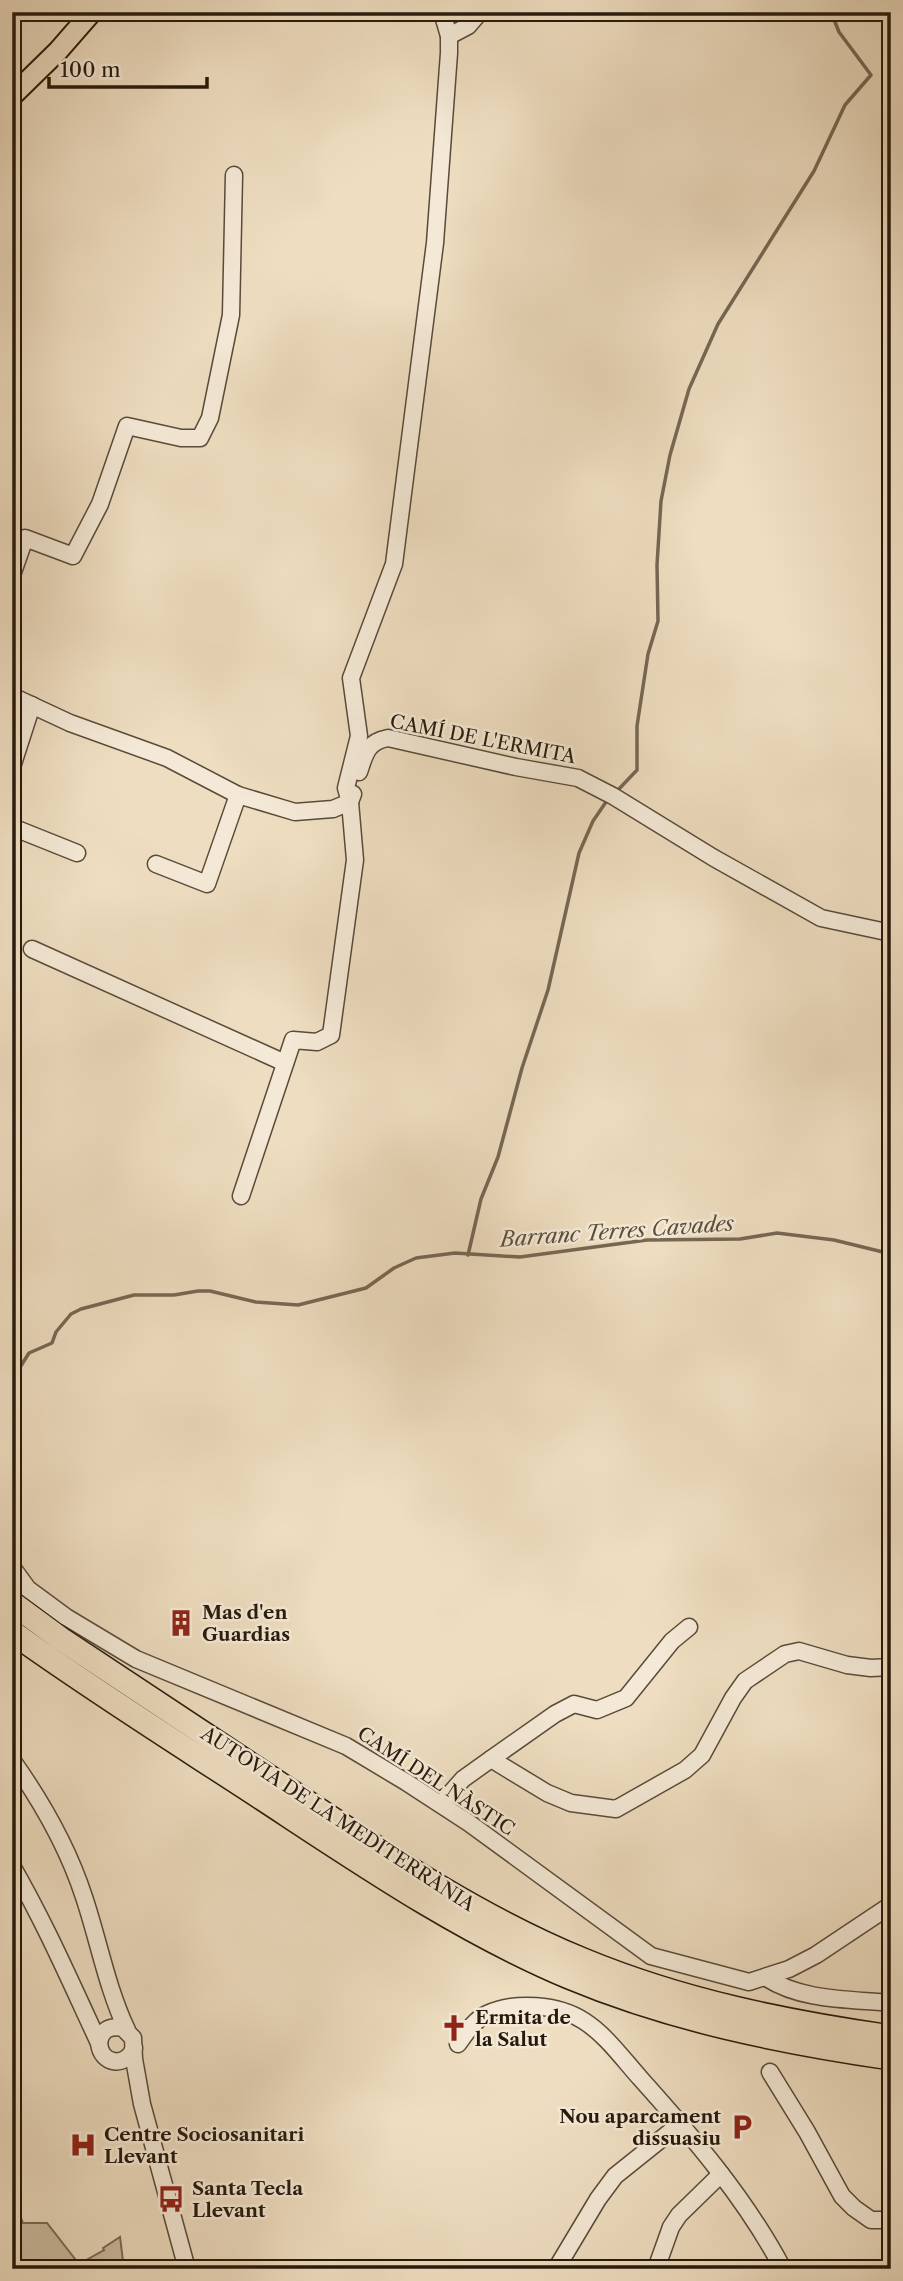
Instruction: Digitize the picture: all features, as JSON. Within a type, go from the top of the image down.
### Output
[{"type":"highway","name":"AUTOVIA DE LA MEDITERRÀNIA","points":[[12,1603],[61,1639],[405,1867],[521,1933],[584,1961],[664,1990],[737,2010],[815,2026],[891,2037]]},
{"type":"highway","name":"AUTOVIA DE LA MEDITERRÀNIA","points":[[12,1632],[392,1883],[509,1949],[569,1977],[654,2008],[727,2029],[799,2044],[891,2058]]},
{"type":"highway","points":[[737,2010],[891,2028]]},
{"type":"main road","points":[[12,96],[58,51],[92,12]]},
{"type":"street","points":[[241,1196],[293,1040],[317,1042],[331,1035],[355,860],[350,802],[345,788],[359,736],[351,678],[394,564],[435,243],[449,53],[449,36],[442,12]]},
{"type":"street","points":[[449,36],[468,26],[480,12]]},
{"type":"street","points":[[12,575],[25,538],[73,556],[100,504],[127,426],[181,438],[200,438],[209,418],[231,314],[234,175]]},
{"type":"street","points":[[12,696],[70,723],[167,758],[238,795],[295,813],[334,809],[350,802]]},
{"type":"street","points":[[12,767],[33,705]]},
{"type":"street","name":"CAMÍ DE L'ERMITA","points":[[350,802],[366,752],[376,740],[388,738],[578,778],[821,918],[891,933]]},
{"type":"street","points":[[156,864],[207,884],[238,795]]},
{"type":"street","points":[[12,827],[77,853]]},
{"type":"street","points":[[32,949],[285,1063]]},
{"type":"street","name":"CAMÍ DEL NÀSTIC","points":[[12,1567],[28,1588],[66,1617],[136,1659],[346,1746],[441,1804],[651,1956],[749,1982],[765,1977]]},
{"type":"street","points":[[441,1804],[464,1779],[555,1714],[574,1704],[597,1710],[626,1698],[672,1641],[690,1627]]},
{"type":"street","points":[[491,1759],[547,1793],[571,1803],[616,1809],[685,1770],[702,1755],[745,1681],[785,1654],[799,1651],[847,1665],[891,1667]]},
{"type":"street","points":[[12,1760],[45,1810],[61,1841],[83,1895],[115,2005],[133,2038],[142,2104],[187,2269]]},
{"type":"street","points":[[12,1866],[31,1899],[88,2019],[103,2035]]},
{"type":"street","points":[[765,1977],[789,1969],[816,1955],[891,1905]]},
{"type":"street","points":[[765,1977],[782,1988],[804,1994],[891,2003]]},
{"type":"street","points":[[115,2005],[103,2035],[105,2058],[114,2062],[129,2076],[142,2104]]},
{"type":"street","points":[[458,2044],[472,2025],[486,2014],[510,2007],[560,2010],[584,2021],[612,2047],[721,2174],[769,2242],[783,2269]]},
{"type":"street","points":[[103,2035],[118,2026],[127,2030]]},
{"type":"street","points":[[114,2062],[129,2057],[134,2048]]},
{"type":"street","points":[[770,2072],[842,2196],[871,2220],[891,2220]]},
{"type":"street","points":[[556,2269],[615,2176],[680,2124]]},
{"type":"street","points":[[656,2269],[671,2227],[679,2215],[721,2174]]},
{"type":"shaded area","points":[[20,2216],[23,2223],[47,2223],[79,2264],[120,2237],[124,2269],[12,2269],[12,2219]]},
{"type":"waterway","points":[[617,791],[637,770],[637,726],[648,654],[658,621],[657,565],[661,501],[670,455],[689,389],[718,324],[814,171],[845,105],[871,75],[839,32],[831,12]]},
{"type":"waterway","points":[[468,1255],[481,1199],[498,1157],[522,1068],[548,990],[579,853],[593,821],[606,802]]},
{"type":"waterway","name":"Barranc Terres Cavades","points":[[12,1380],[29,1353],[52,1343],[56,1332],[71,1314],[134,1295],[174,1295],[210,1291],[256,1302],[298,1305],[366,1288],[394,1268],[416,1258],[455,1253],[520,1257],[647,1240],[740,1239],[777,1233],[834,1240],[891,1254]]},
{"type":"place","name":"Mas d'en Guardias","points":[[181,1623]]},
{"type":"place","name":"Ermita de la Salut","points":[[454,2028]]},
{"type":"place","name":"Nou aparcament dissuasiu","points":[[742,2127]]},
{"type":"place","name":"Centre Sociosanitari Llevant","points":[[83,2145]]},
{"type":"place","name":"Santa Tecla Llevant","points":[[171,2199]]}]
